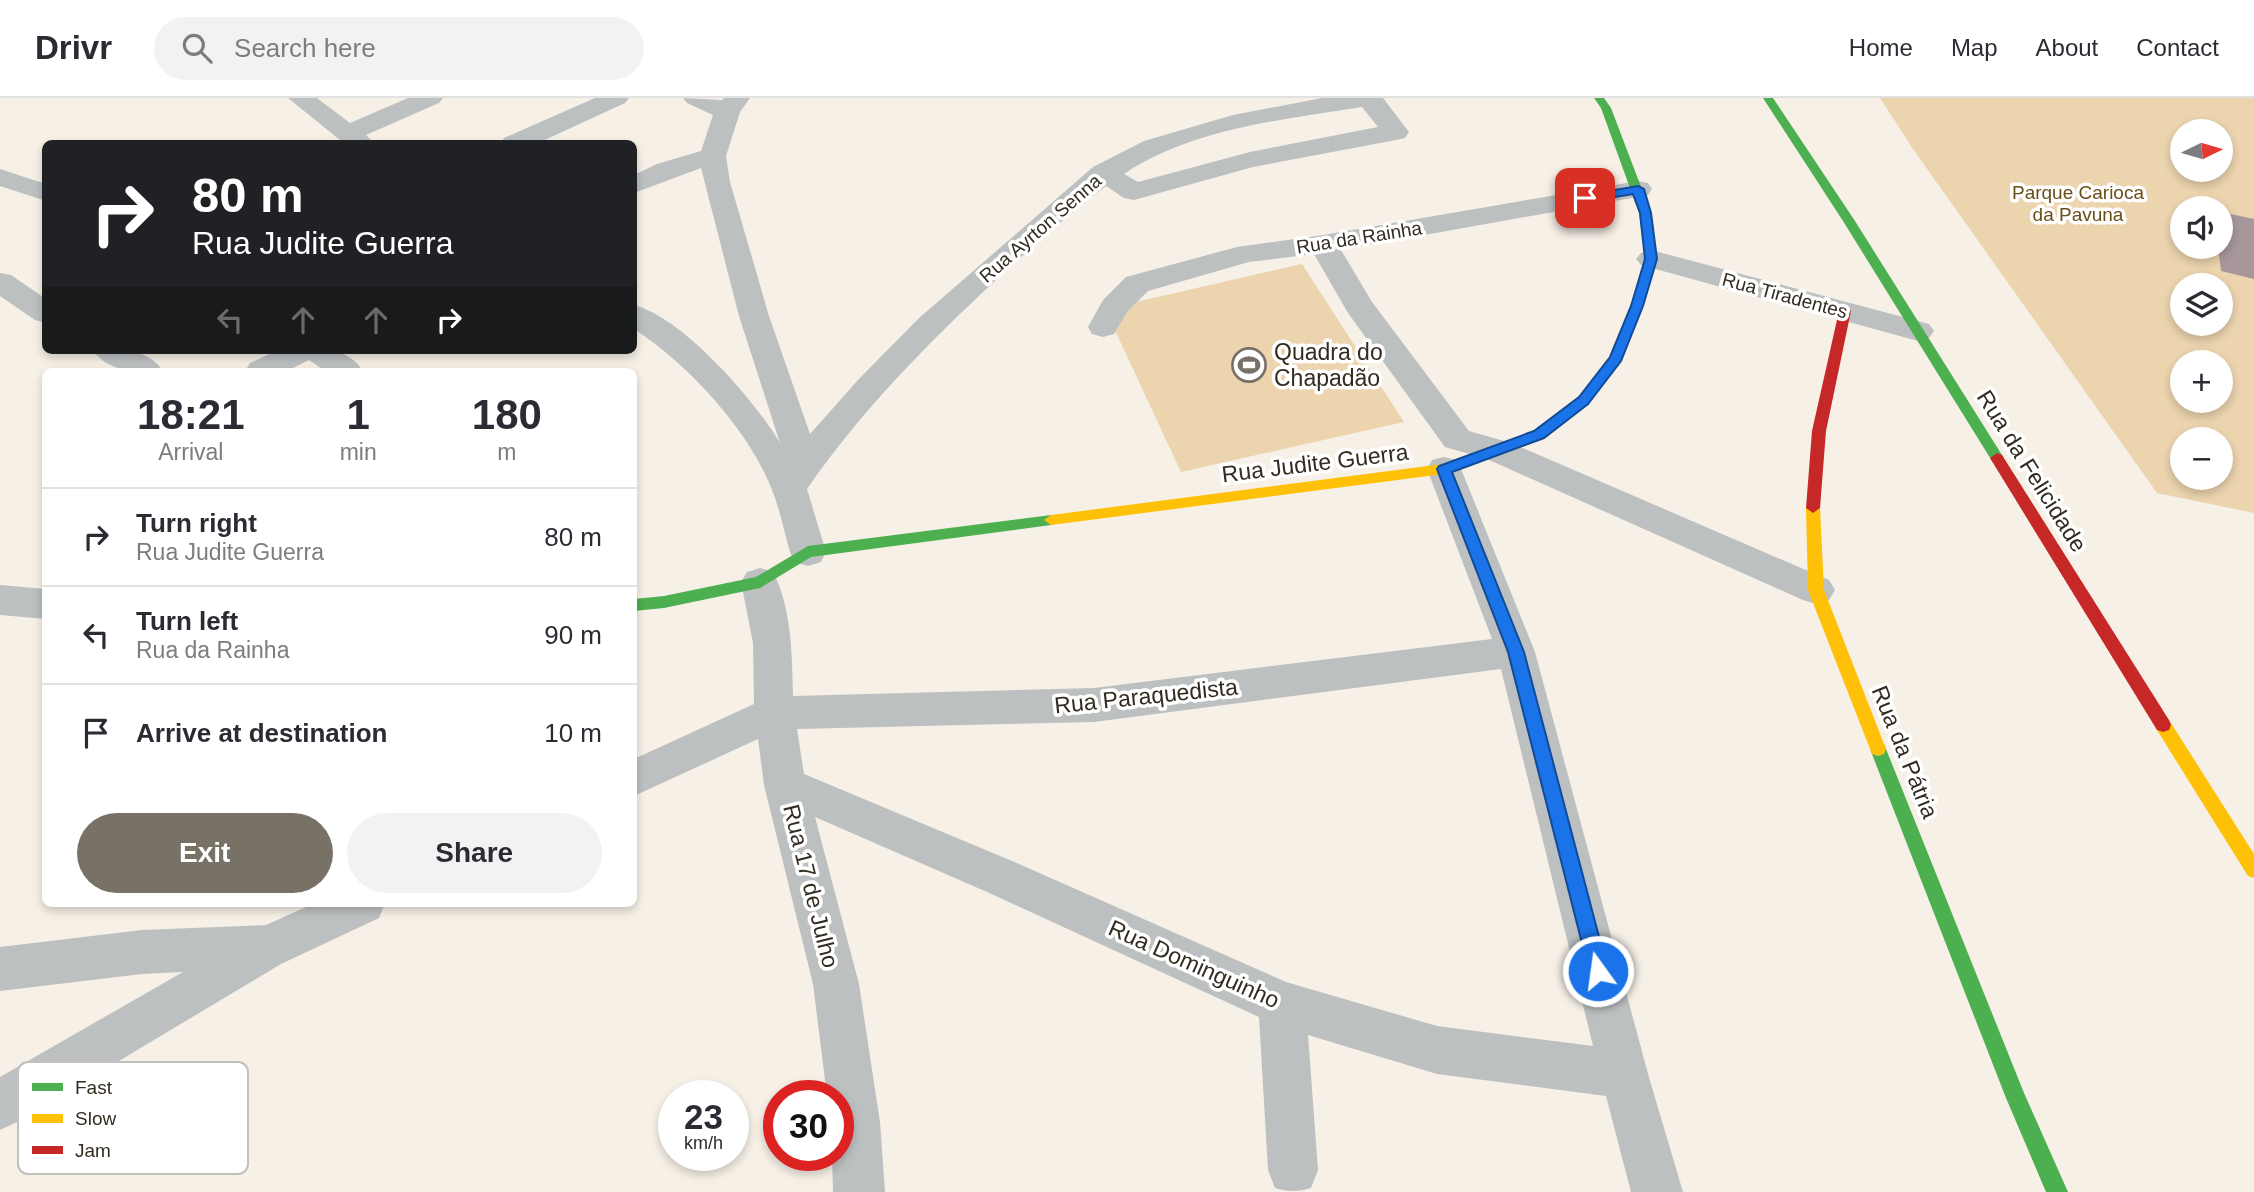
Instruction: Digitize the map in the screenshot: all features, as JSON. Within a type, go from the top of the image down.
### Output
[{"type":"street","points":[[301,98],[355,138],[430,98]]},
{"type":"street","points":[[696,98],[732,105],[713,156],[716,182],[797,477],[808,552]]},
{"type":"street","points":[[1103,173],[1134,192],[1250,160],[1396,132],[1369,98]]},
{"type":"street","name":"Rua Ayrton Senna","points":[[797,477],[904,349],[991,269],[1103,173],[1152,148],[1200,131],[1252,118],[1369,98]]},
{"type":"street","name":"Rua Judite Guerra","points":[[760,582],[808,552],[1444,469],[1539,435],[1583,401],[1616,358],[1637,306],[1651,259],[1645,213],[1638,189],[1599,98]]},
{"type":"street","name":"Rua da Felicidade","points":[[1768,98],[1919,331],[2254,870]]},
{"type":"street","points":[[522,140],[611,99]]},
{"type":"street","points":[[637,184],[667,170],[713,156]]},
{"type":"street","points":[[0,177],[42,191]]},
{"type":"street","name":"Rua da Rainha","points":[[1103,327],[1114,307],[1137,284],[1247,253],[1323,244],[1638,189]]},
{"type":"street","points":[[1323,244],[1359,306],[1457,439],[1499,451],[1816,590]]},
{"type":"street","name":"Rua Tiradentes","points":[[1651,259],[1919,331]]},
{"type":"street","points":[[0,282],[42,310]]},
{"type":"street","name":"Rua da Pátria","points":[[1845,311],[1825,401],[1814,471],[1816,590],[2015,1098],[2057,1192]]},
{"type":"street","points":[[637,317],[656,329],[716,380],[797,477]]},
{"type":"street","points":[[117,354],[142,368]]},
{"type":"street","points":[[267,368],[296,354]]},
{"type":"street","points":[[322,354],[343,368]]},
{"type":"street","points":[[1444,469],[1516,652],[1624,1074],[1657,1192]]},
{"type":"street","points":[[637,606],[760,582]]},
{"type":"street","name":"Rua 17 de Julho","points":[[760,582],[772,643],[774,713],[785,786],[836,984],[855,1122],[859,1192]]},
{"type":"street","points":[[0,600],[42,604]]},
{"type":"street","name":"Rua Paraquedista","points":[[774,713],[1094,705],[1516,652]]},
{"type":"street","points":[[637,777],[774,713]]},
{"type":"street","name":"Rua Dominguinho","points":[[785,786],[1015,884],[1282,1004],[1437,1050],[1624,1074]]},
{"type":"street","points":[[73,1062],[269,947],[354,907]]},
{"type":"street","points":[[0,969],[142,952],[269,947]]},
{"type":"street","points":[[1282,1004],[1293,1170]]},
{"type":"street","points":[[0,1105],[18,1094]]},
{"type":"green space","name":"Parque Carioca da Pavuna","points":[[1880,98],[2254,98],[2254,513],[2157,493],[1913,149]]},
{"type":"green space","name":"Quadra do Chapadão","points":[[1302,264],[1404,422],[1181,472],[1105,309]]},
{"type":"building","points":[[2233,215],[2254,219],[2254,279],[2221,271],[2220,259],[2233,259]]},
{"type":"traffic: fast","points":[[1458,464],[1539,435],[1583,401],[1616,358],[1637,305],[1651,259],[1645,213],[1606,108],[1599,98]]},
{"type":"traffic: fast","points":[[1768,98],[1849,221],[1997,458]]},
{"type":"traffic: fast","points":[[637,605],[664,602],[760,582],[808,552],[1051,520]]},
{"type":"traffic: fast","points":[[1878,749],[2016,1098],[2057,1192]]},
{"type":"traffic: slow","points":[[1051,520],[1444,469],[1458,464]]},
{"type":"traffic: slow","points":[[1813,508],[1816,590],[1878,749]]},
{"type":"traffic: slow","points":[[2163,725],[2254,870]]},
{"type":"traffic: jam","points":[[1813,508],[1819,431],[1845,311]]},
{"type":"traffic: jam","points":[[1997,458],[2163,725]]},
{"type":"place","name":"Quadra do Chapadão","points":[[1249,365]]},
{"type":"route","points":[[1585,198],[1638,189],[1650,235],[1651,259],[1637,306],[1616,358],[1583,401],[1539,435],[1444,469],[1516,652],[1534,712],[1598,971]]}]
